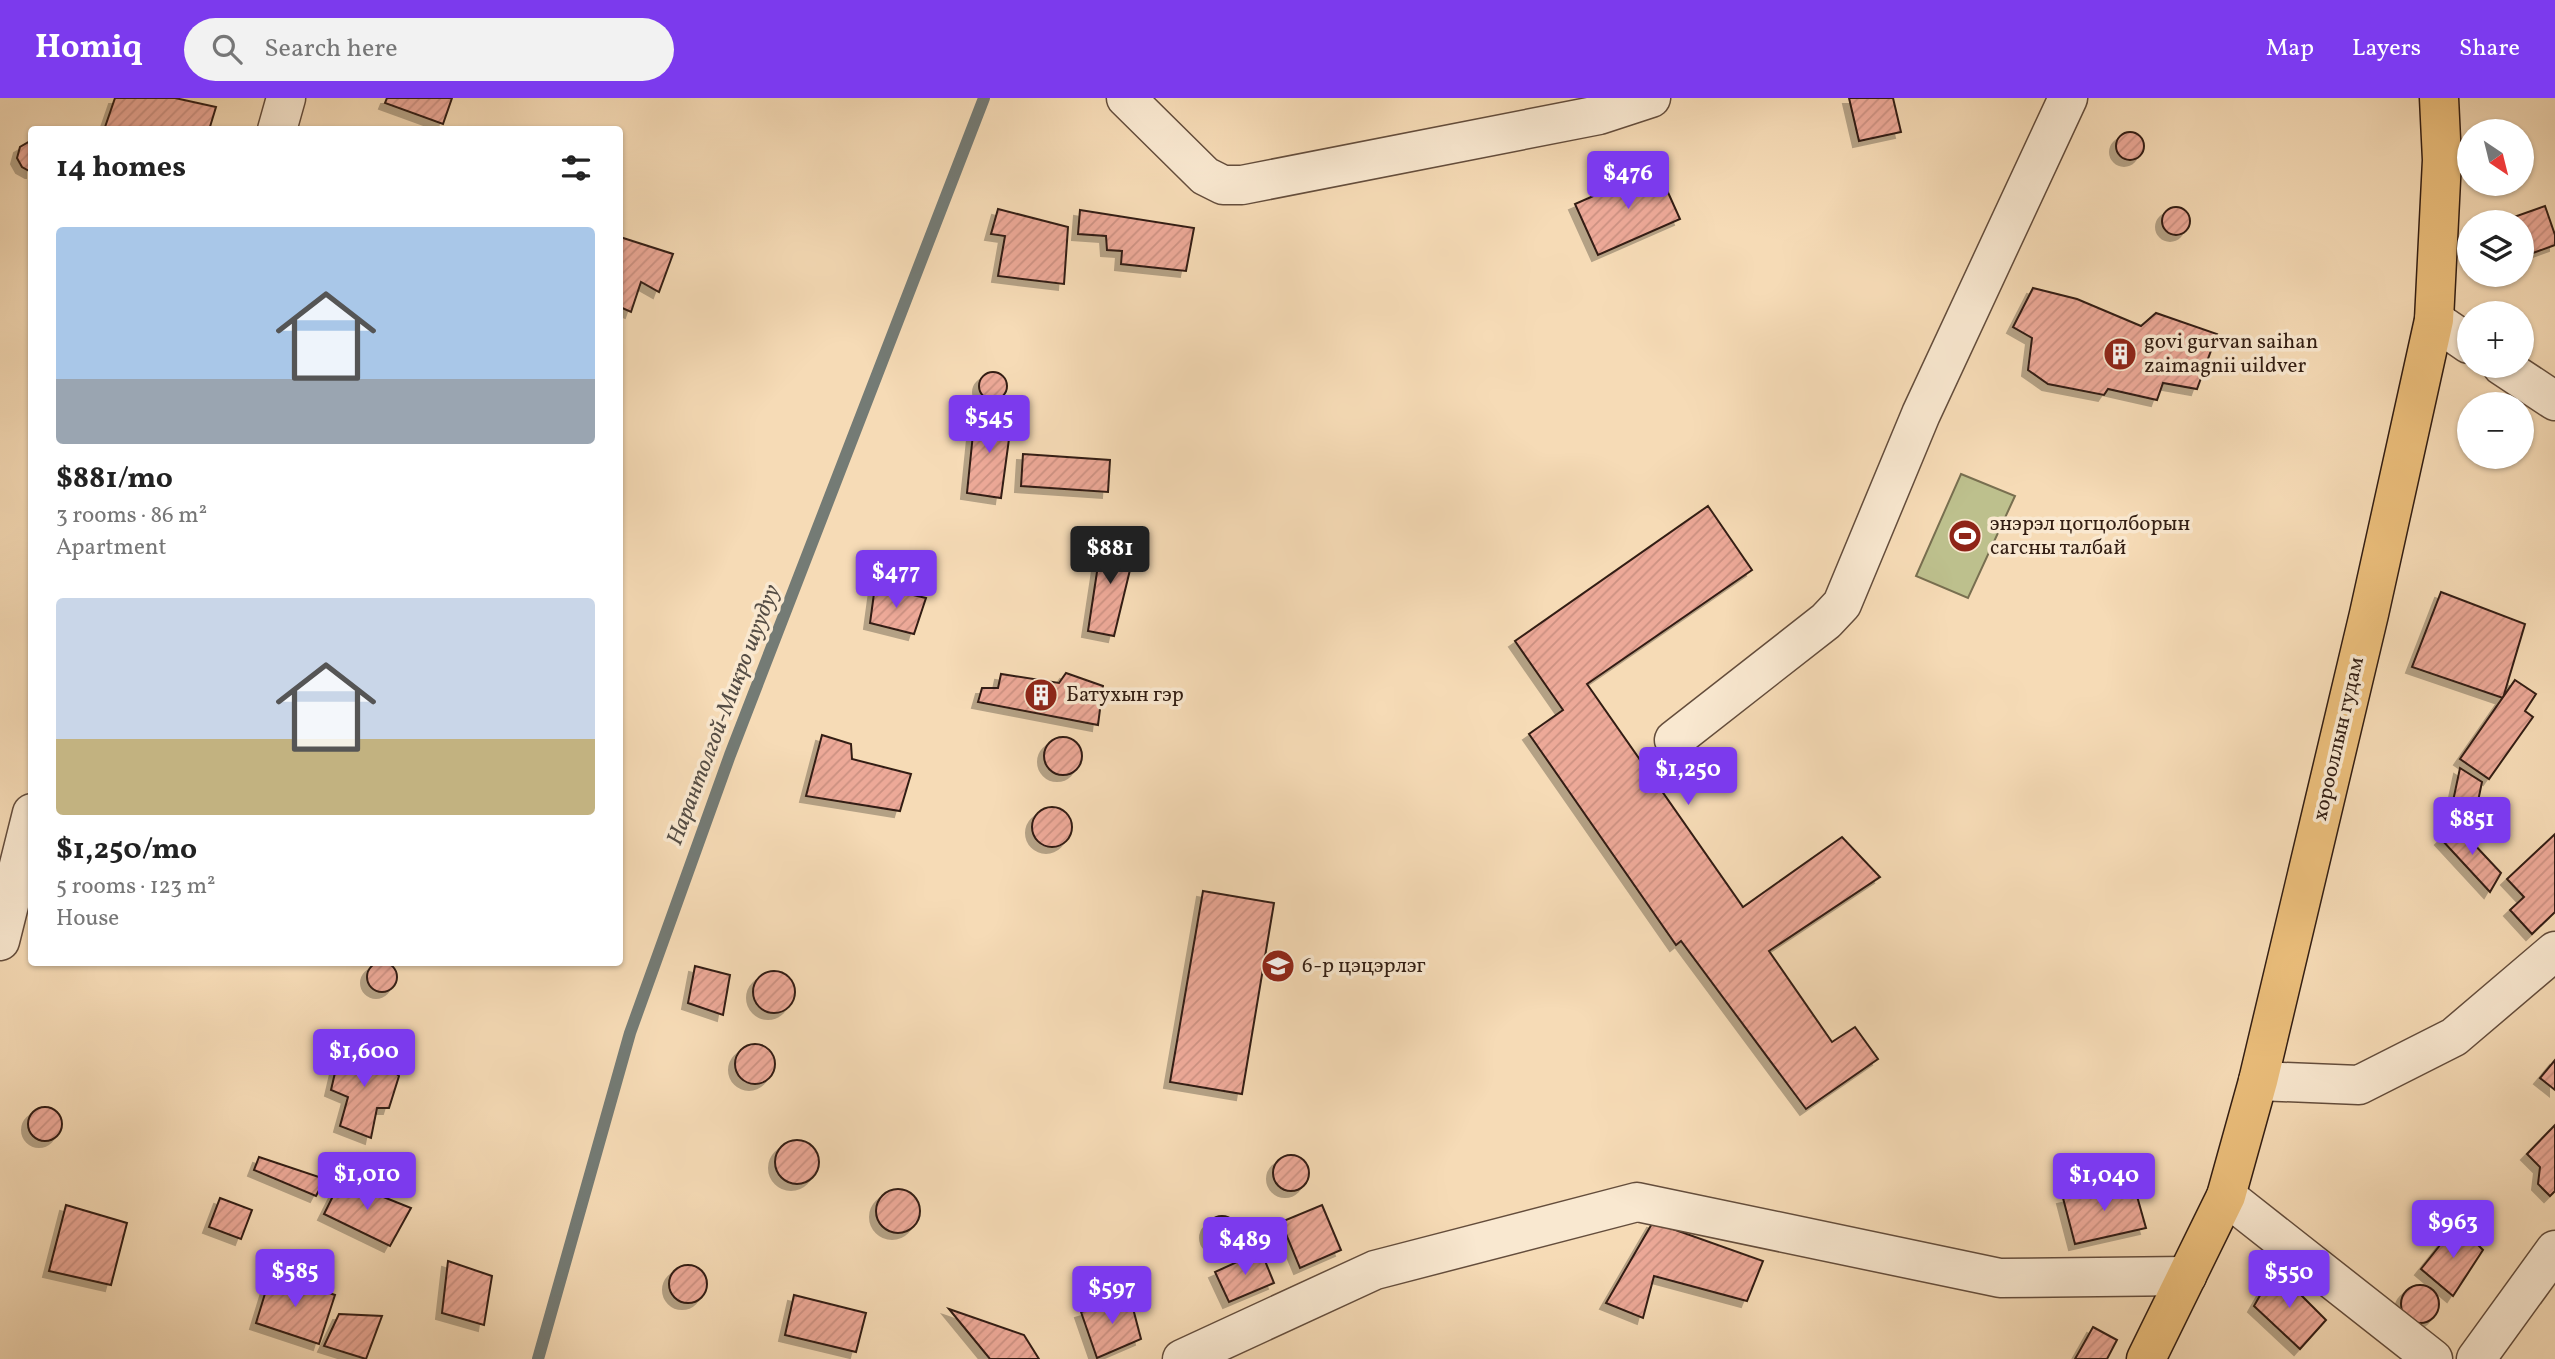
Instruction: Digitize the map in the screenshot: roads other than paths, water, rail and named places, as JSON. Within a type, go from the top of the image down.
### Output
[{"type":"main road","name":"хорооллын гудам","points":[[2146,1359],[2225,1196],[2258,1081],[2369,614],[2434,320],[2442,160],[2439,98]]},
{"type":"street","points":[[278,126],[286,98]]},
{"type":"street","points":[[1130,100],[1205,176],[1223,185],[1242,185],[1599,115],[1651,98]]},
{"type":"street","points":[[1674,740],[1826,621],[1842,604],[1921,414],[2068,98]]},
{"type":"street","points":[[2434,320],[2457,336]]},
{"type":"street","points":[[2520,378],[2555,401]]},
{"type":"street","points":[[0,941],[28,829]]},
{"type":"street","points":[[2258,1081],[2358,1085],[2454,1037],[2555,951]]},
{"type":"street","points":[[2225,1196],[2433,1359]]},
{"type":"street","points":[[1182,1359],[1375,1270],[1637,1202],[2000,1278],[2187,1276]]},
{"type":"street","points":[[2476,1359],[2555,1250]]},
{"type":"waterway","name":"Нарантолгой-Микро шуудуу","points":[[538,1359],[630,1033],[730,755],[984,98]]},
{"type":"place","name":"govi gurvan saihan zaimagnii uildver","points":[[2120,354]]},
{"type":"place","name":"энэрэл цогцолборын сагсны талбай","points":[[1965,536]]},
{"type":"place","name":"Батухын гэр","points":[[1041,695]]},
{"type":"place","name":"6-р цэцэрлэг","points":[[1278,966]]}]
